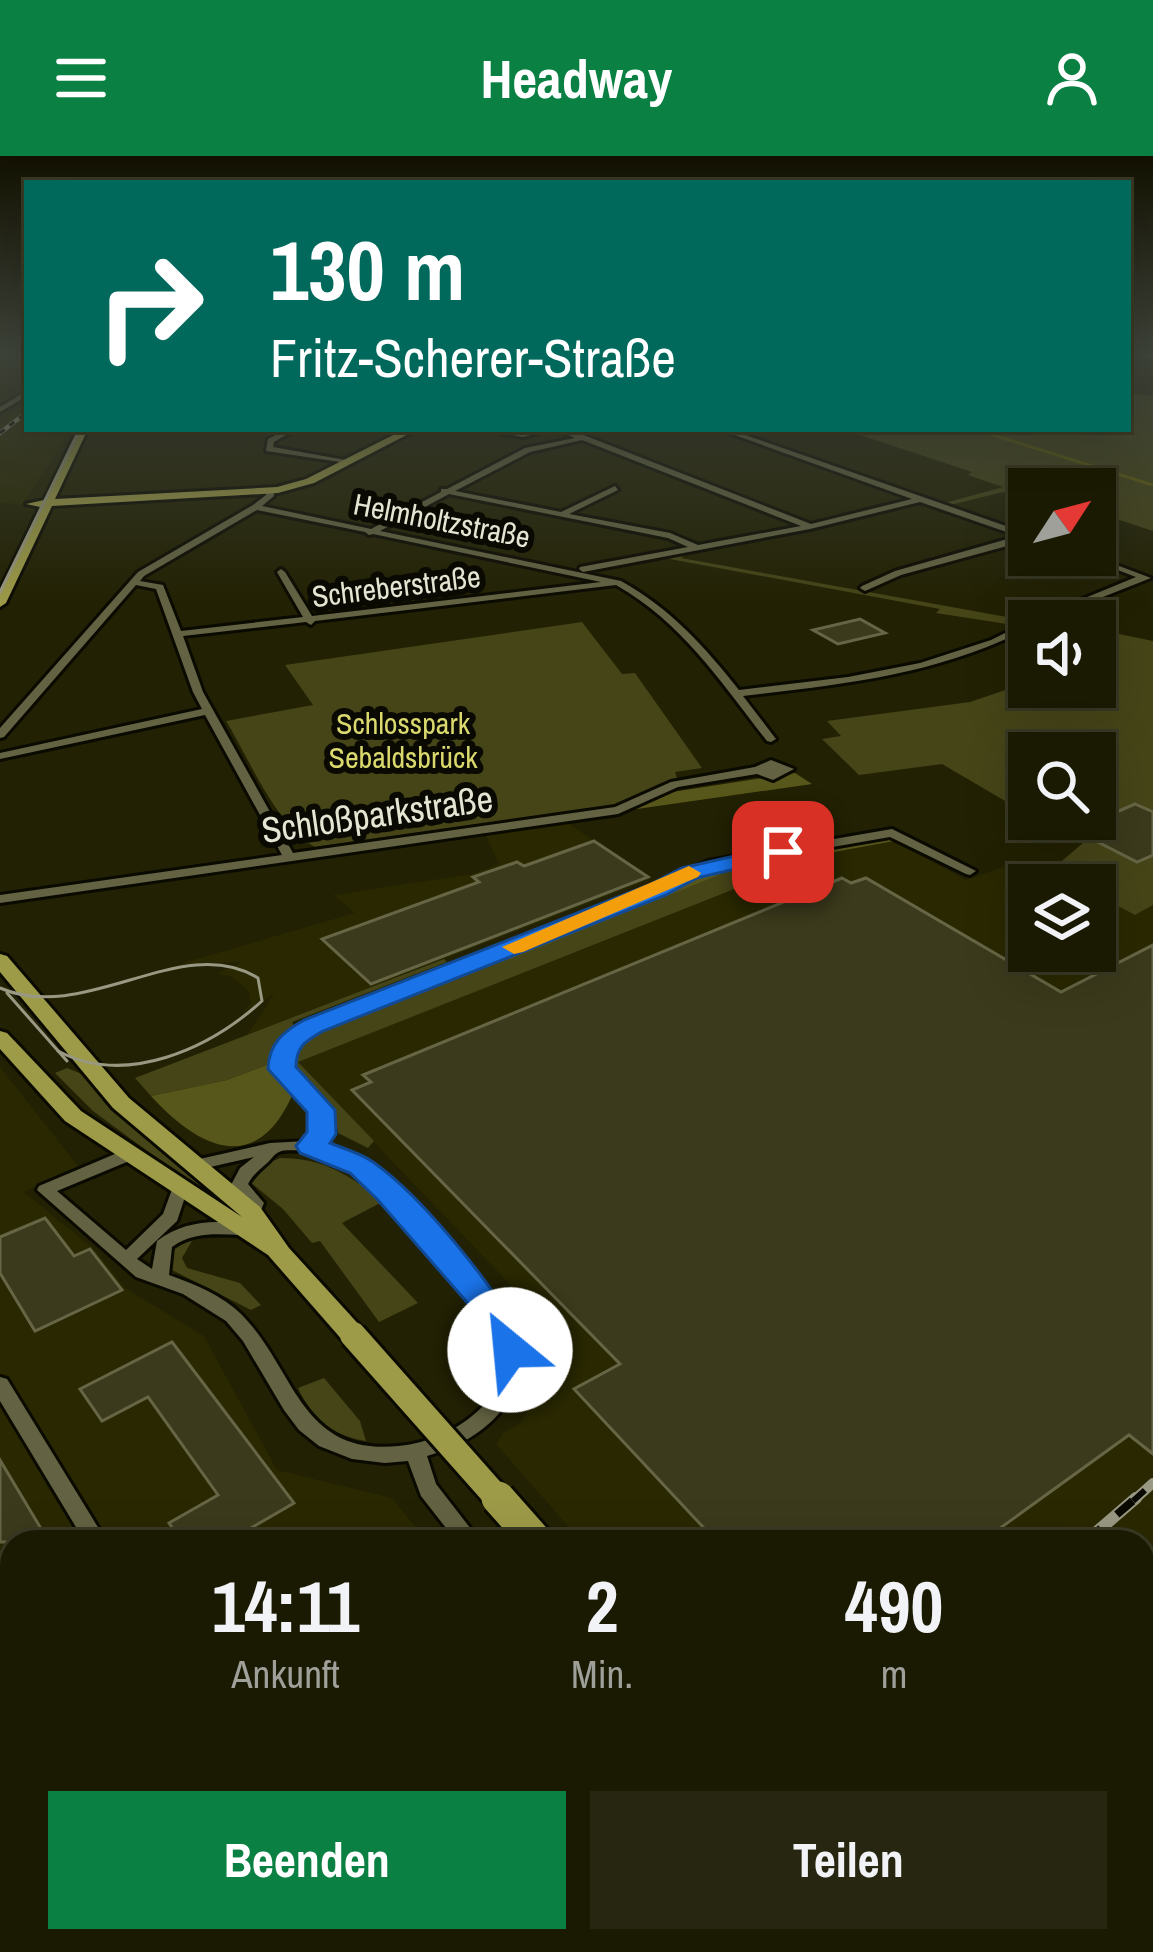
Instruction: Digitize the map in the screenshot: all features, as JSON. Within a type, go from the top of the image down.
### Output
[{"type":"main road","points":[[0,577],[24,532],[46,507],[70,438]]},
{"type":"main road","points":[[0,603],[79,438]]},
{"type":"main road","points":[[46,507],[270,491],[310,481],[394,438]]},
{"type":"main road","points":[[0,960],[121,1103],[197,1165],[525,1530]]},
{"type":"main road","points":[[0,1037],[42,1088],[128,1154],[179,1188],[247,1221]]},
{"type":"street","points":[[278,438],[269,449],[347,461]]},
{"type":"street","points":[[369,532],[528,450],[583,438],[810,527]]},
{"type":"street","points":[[746,438],[1008,529]]},
{"type":"street","points":[[561,514],[615,488]]},
{"type":"street","points":[[0,735],[133,582],[166,556],[256,507],[270,491]]},
{"type":"street","points":[[444,491],[670,536],[697,548]]},
{"type":"street","points":[[578,570],[810,527],[921,499]]},
{"type":"street","name":"Helmholtzstraße","points":[[256,507],[578,570],[618,583],[659,604],[788,759],[779,764]]},
{"type":"street","points":[[865,588],[898,573],[1008,542]]},
{"type":"street","points":[[1116,567],[1149,578]]},
{"type":"street","points":[[281,572],[311,622]]},
{"type":"street","points":[[1090,600],[1149,578]]},
{"type":"street","points":[[133,582],[160,587],[209,711],[289,856]]},
{"type":"street","name":"Schreberstraße","points":[[179,634],[618,583]]},
{"type":"street","points":[[734,694],[905,673],[976,652],[1008,635]]},
{"type":"street","points":[[0,756],[209,711]]},
{"type":"street","name":"Schloßparkstraße","points":[[0,899],[618,810],[675,784],[758,770],[784,775],[788,770],[779,764]]},
{"type":"street","points":[[311,1146],[322,1134],[321,1110],[282,1069],[282,1054],[292,1037],[314,1025],[658,890],[708,865],[892,833],[970,871]]},
{"type":"street","points":[[128,1154],[45,1190],[142,1274],[160,1278],[233,1317],[292,1407],[329,1442],[375,1454],[416,1452],[464,1432],[490,1412],[505,1388],[510,1350],[496,1317],[388,1191],[349,1160],[311,1146],[277,1147],[197,1165]]},
{"type":"street","points":[[160,1278],[163,1245],[175,1234],[247,1221],[256,1203],[239,1185],[246,1172],[277,1147]]},
{"type":"street","points":[[128,1258],[171,1217],[179,1188]]},
{"type":"street","points":[[0,1384],[89,1530]]},
{"type":"street","points":[[416,1452],[425,1484],[461,1530]]},
{"type":"shaded area","points":[[0,438],[66,438],[22,504],[0,503]]},
{"type":"shaded area","points":[[795,773],[812,784],[630,810],[672,792]]},
{"type":"shaded area","points":[[568,823],[651,879],[247,1035],[274,994],[242,1013],[251,1003],[249,991],[230,976],[216,974],[243,962],[179,964],[355,913],[333,895],[472,874],[499,864],[485,834]]},
{"type":"shaded area","points":[[889,838],[894,841],[726,872],[508,960],[495,958],[708,871]]},
{"type":"shaded area","points":[[894,841],[966,880],[1008,865],[1008,972],[1116,972],[1116,905],[1135,915],[1153,905],[1153,1530],[571,1530],[496,1444],[503,1433],[522,1422],[546,1367],[574,1351],[297,1062],[828,852]]},
{"type":"shaded area","points":[[274,1062],[294,1091],[280,1118],[247,1144],[209,1141],[190,1131],[151,1096],[227,1080]]},
{"type":"shaded area","points":[[0,1067],[79,1167],[24,1192],[94,1249],[125,1288],[204,1336],[277,1470],[392,1498],[418,1530],[0,1530]]},
{"type":"green space","points":[[869,438],[1153,438],[1153,531],[1116,519],[1116,468],[1008,468],[1008,491],[945,503],[1003,487],[968,475],[972,472]]},
{"type":"green space","points":[[689,552],[681,558],[1008,617],[1008,624],[936,613],[940,609],[659,557]]},
{"type":"green space","name":"Schlosspark Sebaldsbrück","points":[[582,622],[622,674],[635,673],[702,768],[675,772],[677,778],[635,801],[616,805],[315,847],[276,807],[226,721],[313,705],[285,665]]},
{"type":"green space","points":[[1116,633],[1153,641],[1153,905],[1135,915],[1116,905],[1116,864],[1058,864],[1083,843],[1077,840],[1116,840],[1116,732],[1008,732],[1008,803],[942,764],[859,775],[822,739],[841,736],[827,721],[970,702],[1008,689],[1008,708],[1116,708]]},
{"type":"green space","points":[[828,852],[298,1062],[374,1141],[368,1148],[338,1133],[335,1116],[291,1066],[293,1049],[313,1032],[495,958],[508,960],[726,872]]},
{"type":"green space","points":[[444,959],[447,962],[292,1022],[296,1030],[284,1039],[274,1062],[227,1080],[151,1096],[135,1078]]},
{"type":"green space","points":[[67,1068],[87,1076],[121,1114],[224,1203],[93,1111],[55,1073]]},
{"type":"green space","points":[[280,1158],[336,1170],[382,1202],[342,1223],[418,1303],[379,1322],[320,1241],[312,1243],[283,1209],[250,1182]]},
{"type":"green space","points":[[196,1234],[182,1258],[187,1268],[240,1283],[261,1305],[251,1310],[172,1270],[169,1249]]},
{"type":"green space","points":[[324,1378],[360,1421],[366,1441],[333,1430],[310,1408],[298,1388]]},
{"type":"building","points":[[860,619],[885,633],[838,644],[813,630]]},
{"type":"building","points":[[1135,804],[1153,812],[1153,855],[1137,862],[1094,840],[1116,840],[1116,812]]},
{"type":"building","points":[[594,841],[648,877],[371,984],[322,939],[479,882],[473,877],[517,862],[524,866]]},
{"type":"building","points":[[842,878],[851,883],[866,878],[1008,961],[1008,972],[1027,972],[1061,992],[1100,972],[1116,972],[1116,964],[1153,945],[1153,1454],[1129,1435],[998,1530],[706,1530],[574,1389],[620,1364],[352,1090],[371,1082],[363,1075]]},
{"type":"building","points":[[45,1218],[74,1256],[90,1249],[122,1290],[35,1331],[0,1273],[0,1237]]},
{"type":"building","points":[[172,1342],[294,1503],[248,1530],[174,1530],[169,1523],[218,1495],[148,1397],[102,1421],[80,1389]]},
{"type":"building","points":[[0,1460],[42,1530],[0,1530]]},
{"type":"waterway","points":[[1002,438],[1153,485]]},
{"type":"tram line","points":[[0,592],[76,438]]},
{"type":"tram line","points":[[0,988],[33,996],[66,995],[198,965],[229,966],[258,978],[262,1001],[217,1034],[166,1058],[111,1065],[58,1051]]},
{"type":"tram line","points":[[7,993],[58,1051]]},
{"type":"tram line","points":[[58,1051],[67,1061]]},
{"type":"railway","points":[[1133,1501],[1153,1483]]},
{"type":"railway","points":[[1099,1530],[1136,1498]]},
{"type":"slow traffic","points":[[514,947],[689,873]]},
{"type":"route","points":[[510,1350],[496,1317],[388,1191],[360,1166],[311,1146],[322,1134],[321,1110],[282,1069],[282,1054],[292,1037],[314,1025],[658,890],[690,872],[783,852]]}]
